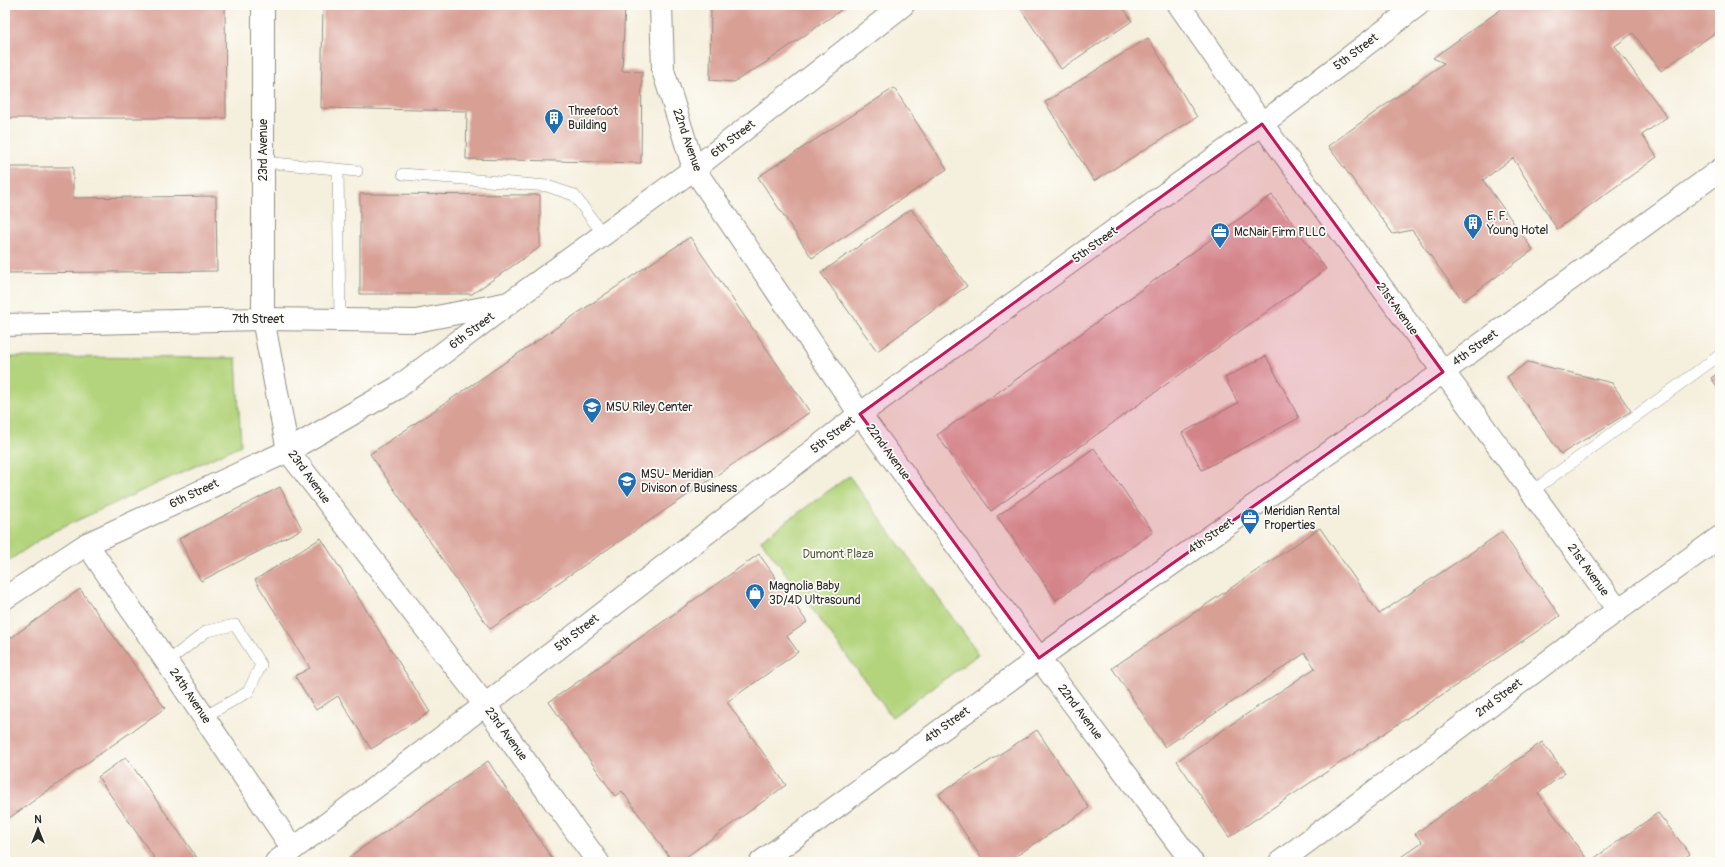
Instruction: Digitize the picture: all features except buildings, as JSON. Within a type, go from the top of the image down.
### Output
[{"type":"street","name":"23rd Avenue","points":[[263,5],[263,319],[288,451],[485,705],[598,862]]},
{"type":"street","name":"22nd Avenue","points":[[661,5],[663,70],[694,169],[860,414],[1039,658],[1192,862]]},
{"type":"street","name":"6th Street","points":[[5,598],[87,544],[288,451],[397,388],[509,303],[694,169],[903,5]]},
{"type":"street","name":"21st Avenue","points":[[1179,5],[1262,124],[1618,610]]},
{"type":"street","name":"5th Street","points":[[276,862],[485,705],[860,414],[1262,124],[1418,5]]},
{"type":"street","name":"4th Street","points":[[761,862],[1039,658],[1443,372],[1719,173]]},
{"type":"street","name":"7th Street","points":[[5,325],[263,319],[416,321],[509,303]]},
{"type":"street","name":"2nd Street","points":[[1280,862],[1618,610],[1720,536]]},
{"type":"street","name":"24th Avenue","points":[[87,544],[293,849]]},
{"type":"lane","points":[[263,162],[357,171]]},
{"type":"lane","points":[[338,170],[340,320]]},
{"type":"lane","points":[[403,174],[547,186],[562,189],[574,195],[604,234]]},
{"type":"lane","points":[[1531,492],[1720,355]]},
{"type":"lane","points":[[167,662],[207,631],[235,625],[260,665],[248,692],[204,716]]},
{"type":"highlighted area","points":[[1262,124],[1443,372],[1039,658],[860,414]]},
{"type":"green space","points":[[5,357],[236,358],[241,445],[50,533],[5,563]]},
{"type":"green space","name":"Dumont Plaza","points":[[849,476],[979,654],[892,717],[761,540]]},
{"type":"place","name":"Threefoot Building","points":[[554,135]]},
{"type":"place","name":"E. F. Young Hotel","points":[[1473,240]]},
{"type":"place","name":"McNair Firm PLLC","points":[[1220,249]]},
{"type":"place","name":"MSU Riley Center","points":[[592,424]]},
{"type":"place","name":"MSU- Meridian Divison of Business","points":[[627,498]]},
{"type":"place","name":"Meridian Rental Properties","points":[[1250,535]]},
{"type":"place","name":"Magnolia Baby 3D/4D Ultrasound","points":[[755,610]]}]
